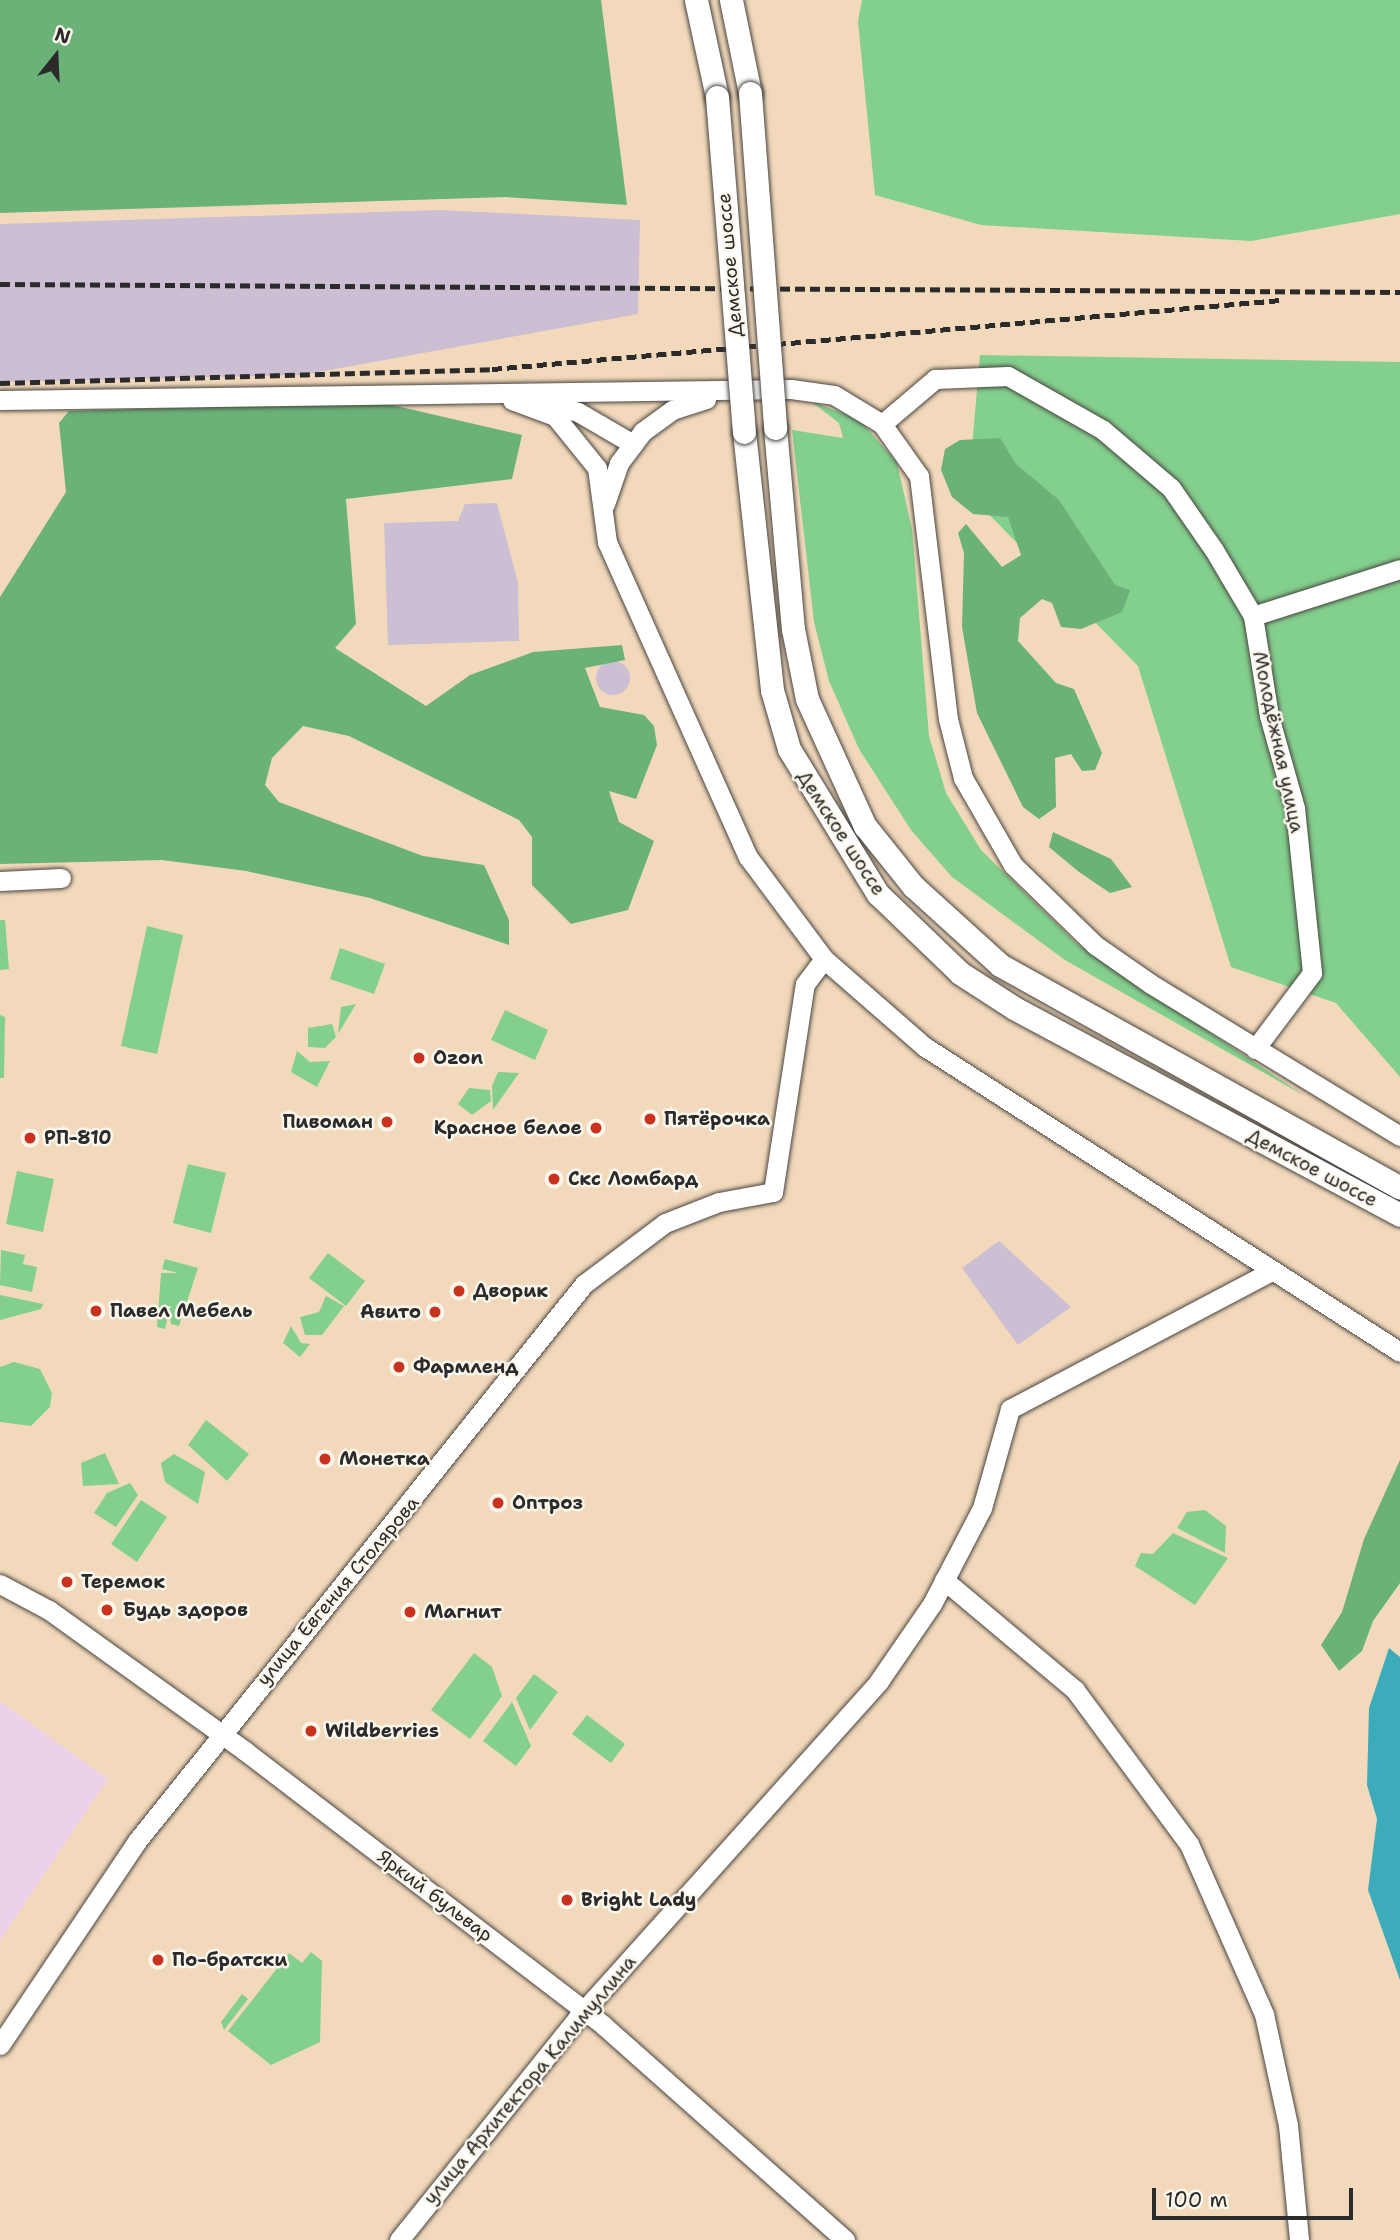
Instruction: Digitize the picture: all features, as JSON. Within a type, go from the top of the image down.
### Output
[{"type":"main road","name":"Демское шоссе","points":[[696,0],[717,97],[744,432],[769,664],[789,749],[878,894],[960,973],[1014,1008],[1400,1215]]},
{"type":"main road","name":"Демское шоссе","points":[[731,0],[750,93],[793,629],[807,699],[865,826],[913,886],[1000,965],[1400,1188]]},
{"type":"street","name":"Молодёжная улица","points":[[882,424],[935,379],[1008,376],[1103,430],[1171,488],[1253,616],[1269,716],[1295,808],[1312,973],[1255,1049]]},
{"type":"street","points":[[0,400],[724,393],[791,389],[834,395],[882,424],[919,476],[948,719],[963,778],[986,827],[1048,904],[1095,945],[1255,1049],[1400,1136]]},
{"type":"street","points":[[605,505],[619,463],[633,444],[672,410],[724,393]]},
{"type":"street","points":[[494,395],[578,412],[633,444]]},
{"type":"street","points":[[494,395],[555,416],[577,437],[597,468],[605,505],[607,542],[748,857],[824,959],[925,1046],[1352,1325],[1400,1352]]},
{"type":"street","points":[[1253,616],[1400,569]]},
{"type":"street","points":[[0,881],[61,878]]},
{"type":"street","name":"улица Евгения Столярова","points":[[0,2045],[137,1841],[584,1284],[665,1223],[719,1202],[773,1192],[805,984],[824,959]]},
{"type":"street","name":"улица Архитектора Калимуллина","points":[[399,2240],[584,2010],[855,1712],[944,1580],[982,1508],[1010,1409],[1270,1272]]},
{"type":"street","points":[[1352,1325],[1390,1344],[1400,1342]]},
{"type":"street","points":[[944,1580],[1075,1690],[1189,1844],[1264,2014],[1288,2125],[1299,2240]]},
{"type":"street","name":"Яркий бульвар","points":[[0,1584],[49,1609],[222,1734],[584,2010],[845,2240]]},
{"type":"shaded area","points":[[441,210],[640,220],[638,314],[302,375],[0,382],[0,224]]},
{"type":"shaded area","points":[[497,503],[518,583],[519,641],[388,645],[384,523],[458,521],[465,504]]},
{"type":"shaded area","points":[[613,661],[625,666],[630,678],[625,690],[613,695],[601,690],[596,678],[601,666]]},
{"type":"shaded area","points":[[999,1241],[1071,1307],[1018,1345],[962,1268]]},
{"type":"shaded area","points":[[0,1701],[108,1779],[0,1941]]},
{"type":"green space","points":[[0,0],[601,0],[627,205],[506,197],[0,213]]},
{"type":"green space","points":[[862,0],[1400,0],[1400,214],[1251,241],[981,225],[875,195],[858,21]]},
{"type":"green space","points":[[980,355],[1400,362],[1400,1077],[1336,1003],[1231,967],[1138,666],[968,493]]},
{"type":"green space","points":[[379,402],[522,435],[512,479],[346,499],[356,624],[335,648],[426,706],[470,675],[533,652],[622,645],[625,660],[585,668],[600,707],[644,715],[654,726],[657,745],[636,799],[609,791],[619,822],[654,841],[628,910],[571,924],[532,885],[532,837],[519,820],[349,736],[303,726],[272,758],[265,785],[279,802],[423,856],[484,865],[509,920],[509,945],[370,898],[246,871],[162,860],[0,864],[0,597],[66,492],[59,423],[69,411]]},
{"type":"green space","points":[[812,402],[859,419],[897,463],[912,529],[929,736],[946,793],[981,850],[1077,944],[1305,1096],[1065,960],[952,877],[911,830],[859,749],[829,681],[814,622],[792,430],[843,438],[839,423]]},
{"type":"green space","points":[[1000,438],[1016,464],[1059,500],[1115,585],[1130,590],[1122,612],[1081,629],[1061,627],[1052,603],[1042,599],[1020,618],[1018,641],[1056,683],[1074,689],[1102,753],[1095,770],[1082,771],[1071,754],[1055,758],[1056,807],[1039,819],[1023,807],[977,713],[962,627],[964,553],[958,533],[966,524],[1002,567],[1021,555],[1008,517],[973,514],[952,497],[941,470],[945,449],[960,440]]},
{"type":"green space","points":[[1053,832],[1111,859],[1132,887],[1110,893],[1079,872],[1049,847]]},
{"type":"green space","points":[[0,920],[5,920],[9,969],[0,970]]},
{"type":"green space","points":[[147,926],[183,935],[157,1054],[121,1046]]},
{"type":"green space","points":[[340,948],[385,964],[374,994],[330,979]]},
{"type":"green space","points":[[356,1004],[338,1034],[341,1007]]},
{"type":"green space","points":[[505,1010],[548,1030],[535,1060],[491,1040]]},
{"type":"green space","points":[[0,1015],[5,1017],[4,1078],[0,1078]]},
{"type":"green space","points":[[332,1024],[336,1037],[325,1048],[308,1047],[308,1028]]},
{"type":"green space","points":[[297,1051],[310,1062],[330,1061],[317,1087],[291,1072]]},
{"type":"green space","points":[[498,1072],[519,1073],[493,1110],[492,1086]]},
{"type":"green space","points":[[469,1088],[490,1090],[491,1101],[472,1115],[458,1104]]},
{"type":"green space","points":[[188,1164],[226,1173],[211,1233],[173,1223]]},
{"type":"green space","points":[[17,1171],[54,1179],[43,1232],[6,1224]]},
{"type":"green space","points":[[1,1250],[25,1255],[23,1264],[37,1267],[32,1292],[0,1285]]},
{"type":"green space","points":[[328,1253],[365,1281],[346,1306],[309,1278]]},
{"type":"green space","points":[[165,1259],[198,1268],[179,1326],[171,1324],[169,1312],[165,1329],[157,1327],[161,1273],[178,1273],[162,1269]]},
{"type":"green space","points":[[0,1295],[43,1304],[41,1309],[0,1320]]},
{"type":"green space","points":[[326,1296],[344,1306],[322,1335],[305,1335],[300,1317],[319,1312]]},
{"type":"green space","points":[[291,1326],[301,1343],[310,1344],[300,1357],[283,1343]]},
{"type":"green space","points":[[14,1362],[40,1369],[52,1393],[50,1407],[31,1426],[0,1422],[0,1367]]},
{"type":"green space","points":[[206,1420],[249,1454],[227,1481],[188,1445]]},
{"type":"green space","points":[[105,1453],[119,1484],[83,1486],[81,1463]]},
{"type":"green space","points":[[174,1454],[205,1472],[198,1504],[165,1482],[161,1463]]},
{"type":"green space","points":[[1400,1460],[1400,1583],[1373,1621],[1362,1651],[1339,1671],[1321,1645],[1342,1612],[1364,1539]]},
{"type":"green space","points":[[130,1483],[138,1495],[116,1527],[94,1513],[107,1493]]},
{"type":"green space","points":[[141,1500],[167,1517],[137,1562],[111,1544]]},
{"type":"green space","points":[[1205,1510],[1226,1526],[1225,1553],[1177,1528],[1187,1512]]},
{"type":"green space","points":[[1173,1533],[1228,1558],[1195,1605],[1135,1566],[1141,1553],[1153,1554]]},
{"type":"green space","points":[[474,1653],[492,1667],[502,1696],[470,1739],[431,1710]]},
{"type":"green space","points":[[534,1674],[558,1692],[530,1730],[516,1698]]},
{"type":"green space","points":[[512,1702],[531,1746],[516,1766],[483,1741]]},
{"type":"green space","points":[[587,1715],[625,1744],[611,1763],[572,1734]]},
{"type":"green space","points":[[311,1952],[322,1961],[320,2042],[271,2065],[228,2031],[289,1953],[302,1963]]},
{"type":"green space","points":[[242,1994],[248,1999],[224,2030],[221,2022]]},
{"type":"water","points":[[1389,1648],[1400,1657],[1400,1980],[1368,1890],[1377,1819],[1367,1785],[1369,1708]]},
{"type":"railway","points":[[0,284],[1400,292]]},
{"type":"railway","points":[[0,383],[492,369],[1281,300]]},
{"type":"place","name":"Ozon","points":[[419,1058]]},
{"type":"place","name":"Пятёрочка","points":[[650,1119]]},
{"type":"place","name":"Пивоман","points":[[387,1122]]},
{"type":"place","name":"Красное белое","points":[[596,1128]]},
{"type":"place","name":"РП-810","points":[[30,1138]]},
{"type":"place","name":"Скс Ломбард","points":[[554,1179]]},
{"type":"place","name":"Дворик","points":[[459,1291]]},
{"type":"place","name":"Павел Мебель","points":[[96,1311]]},
{"type":"place","name":"Авито","points":[[435,1312]]},
{"type":"place","name":"Фармленд","points":[[399,1367]]},
{"type":"place","name":"Монетка","points":[[325,1459]]},
{"type":"place","name":"Оптроз","points":[[498,1503]]},
{"type":"place","name":"Теремок","points":[[67,1582]]},
{"type":"place","name":"Будь здоров","points":[[107,1610]]},
{"type":"place","name":"Магнит","points":[[410,1612]]},
{"type":"place","name":"Wildberries","points":[[311,1731]]},
{"type":"place","name":"Bright Lady","points":[[567,1900]]},
{"type":"place","name":"По-братски","points":[[158,1960]]}]
